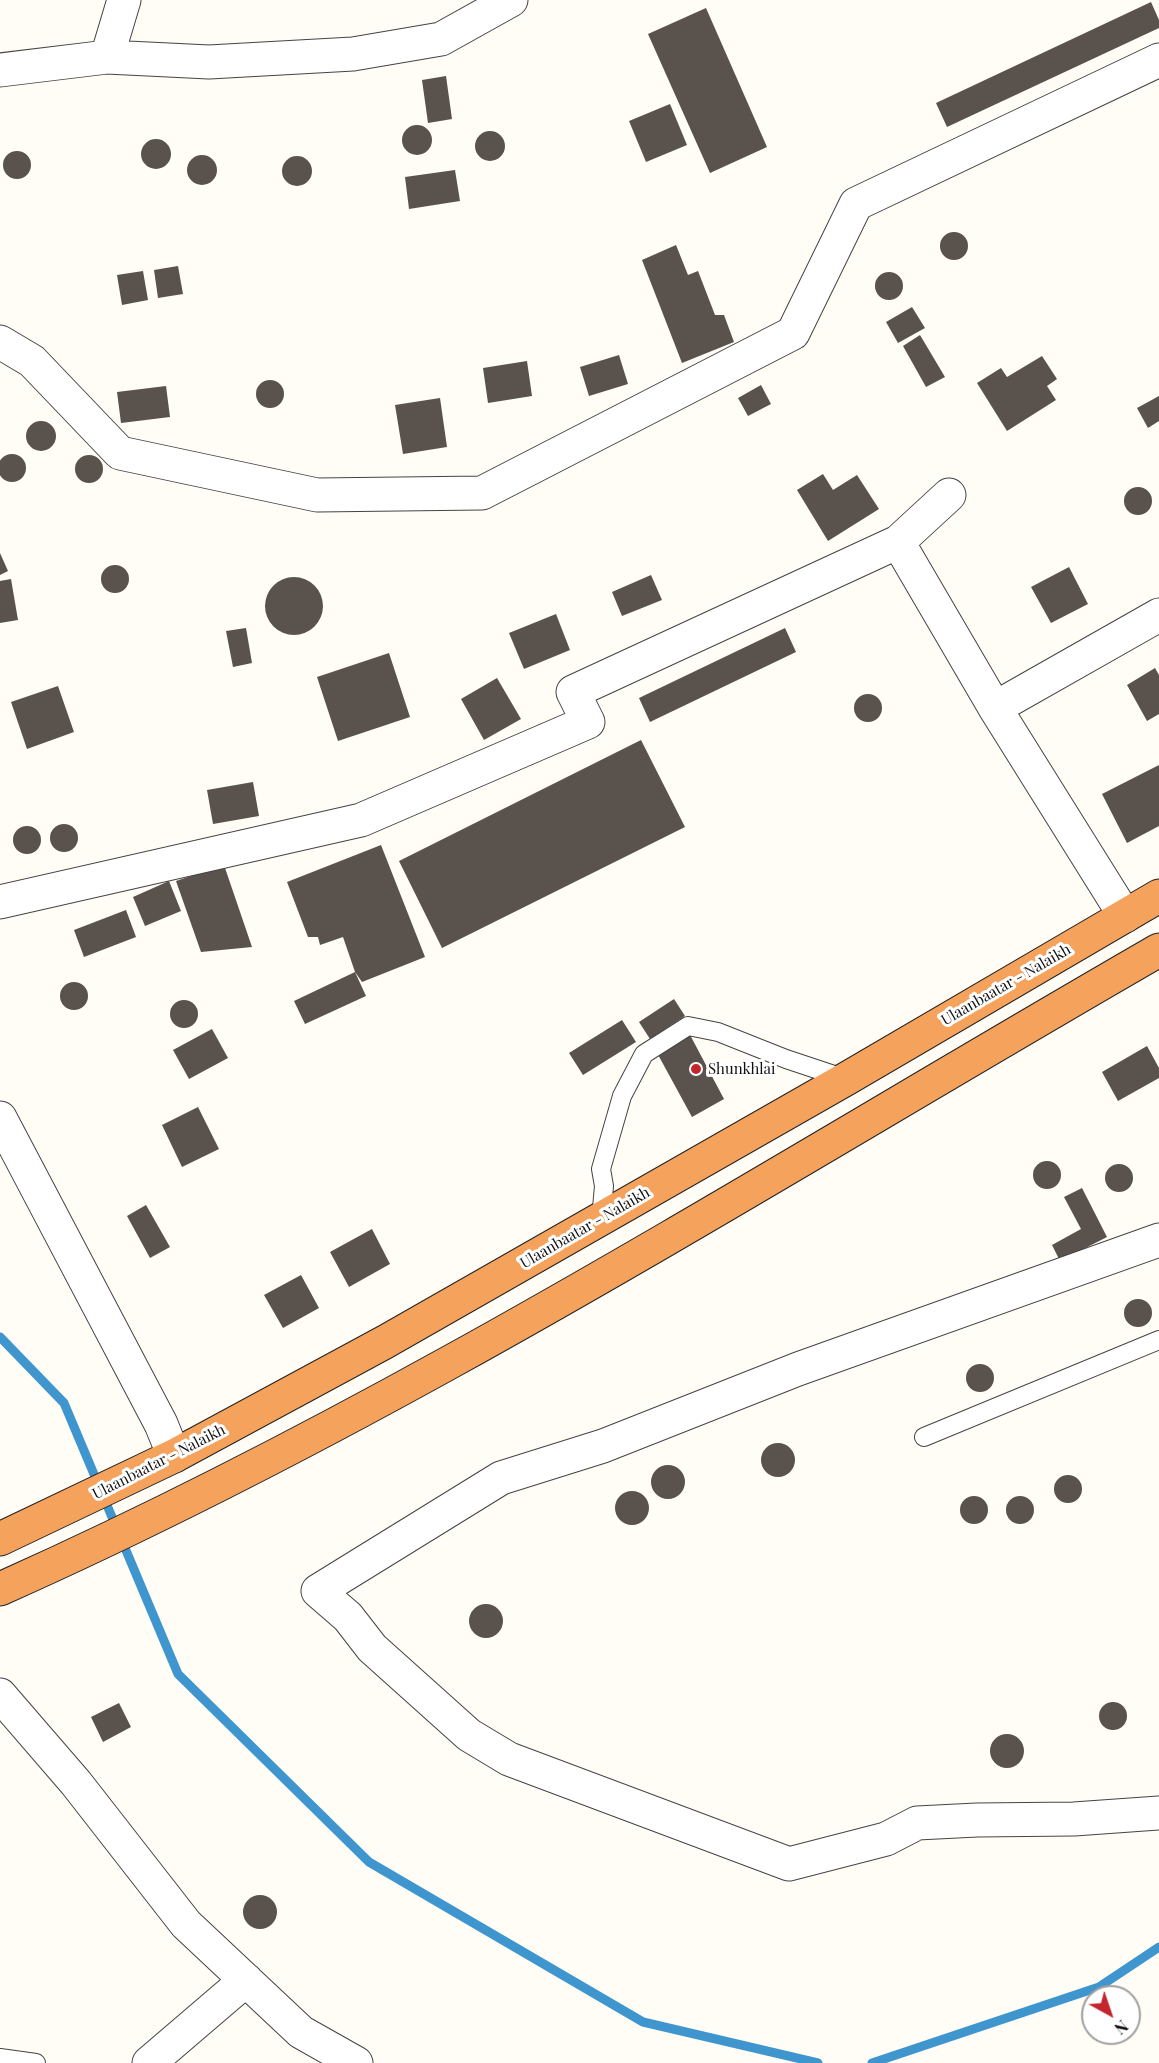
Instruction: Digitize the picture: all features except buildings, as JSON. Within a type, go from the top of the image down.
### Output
[{"type":"highway","name":"Ulaanbaatar - Nalaikh","points":[[0,1539],[174,1456],[385,1342],[846,1079],[1159,896]]},
{"type":"highway","points":[[0,1589],[149,1519],[344,1420],[504,1332],[806,1158],[1159,950]]},
{"type":"street","points":[[106,57],[124,0]]},
{"type":"street","points":[[0,70],[106,57],[209,62],[353,54],[441,39],[511,0]]},
{"type":"street","points":[[0,342],[32,361],[120,453],[316,495],[482,493],[793,333],[856,204],[1159,60]]},
{"type":"street","points":[[0,902],[361,820],[588,722],[573,692],[898,542],[948,495]]},
{"type":"street","points":[[898,542],[995,708],[1125,916]]},
{"type":"street","points":[[995,708],[1159,615]]},
{"type":"street","points":[[0,1118],[157,1416],[174,1456]]},
{"type":"street","points":[[1159,1240],[798,1369],[603,1446],[501,1478],[318,1591],[348,1617],[372,1648],[469,1736],[509,1760],[789,1864],[886,1839],[917,1823],[1074,1819],[1159,1813]]},
{"type":"street","points":[[0,1695],[76,1783],[186,1924],[301,2032],[357,2063]]},
{"type":"street","points":[[149,2063],[246,1980]]},
{"type":"lane","points":[[602,1219],[604,1186],[601,1169],[621,1096],[644,1054],[688,1026],[717,1032],[846,1079]]},
{"type":"lane","points":[[924,1437],[1159,1340]]},
{"type":"lane","points":[[0,2058],[36,2063]]},
{"type":"waterway","points":[[0,1337],[64,1403],[178,1674],[369,1862],[643,2022],[818,2063]]},
{"type":"waterway","points":[[872,2063],[1099,1987],[1159,1947]]},
{"type":"place","name":"Shunkhlai","points":[[696,1069]]}]
